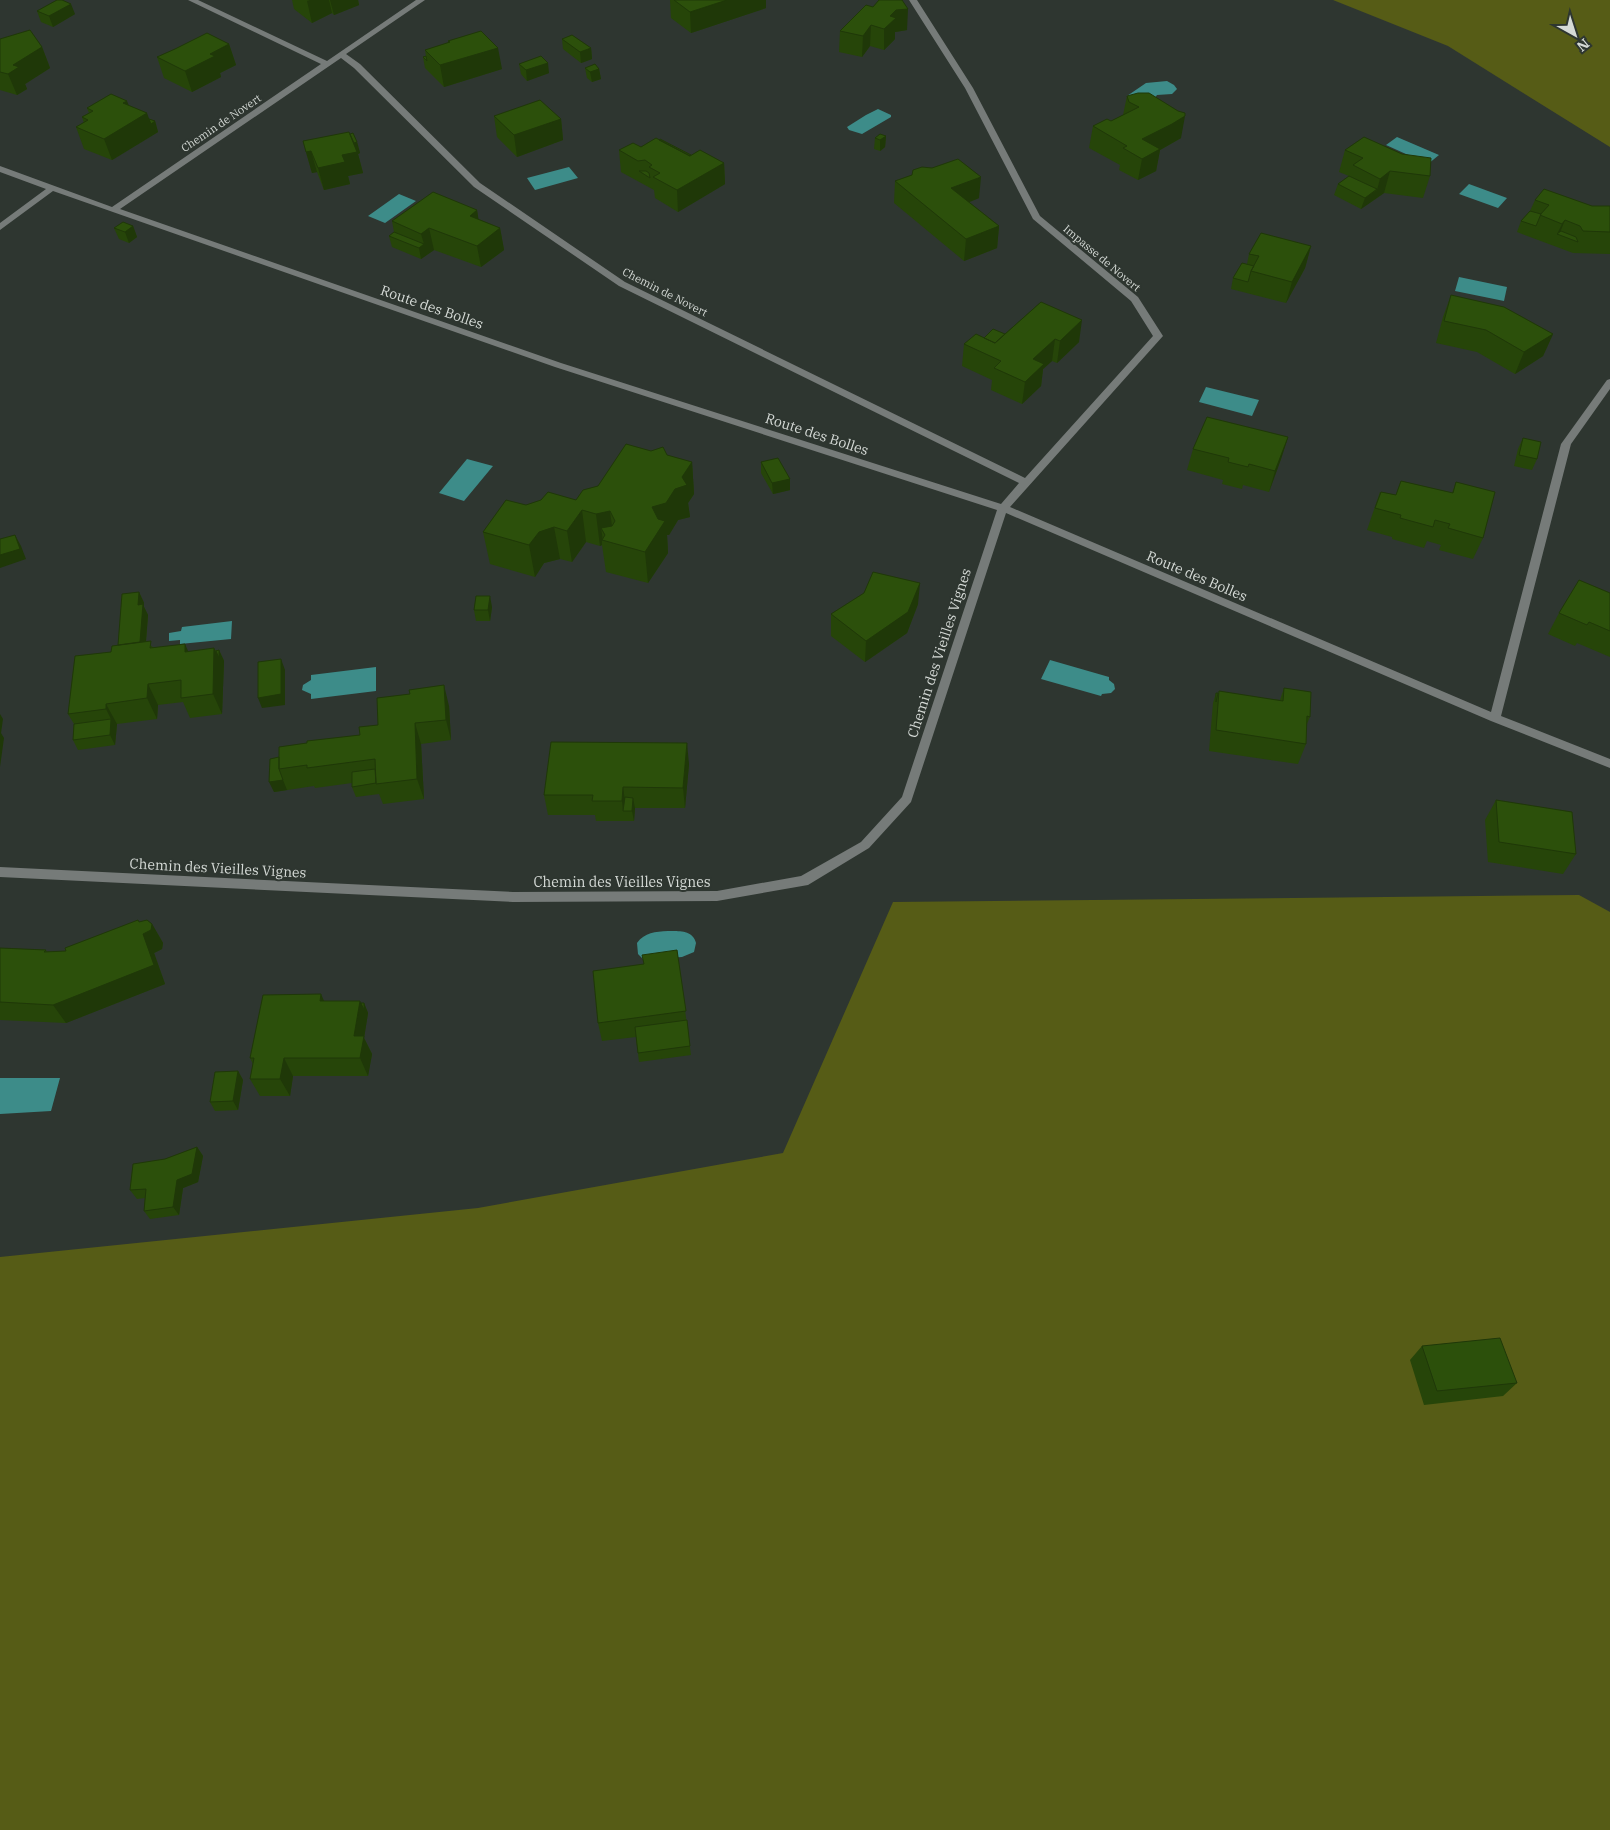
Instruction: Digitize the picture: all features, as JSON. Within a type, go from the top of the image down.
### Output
[{"type":"street","points":[[192,0],[327,64]]},
{"type":"street","name":"Chemin de Novert","points":[[113,210],[421,0]]},
{"type":"street","name":"Impasse de Novert","points":[[913,0],[968,88],[1036,217],[1135,299],[1158,336],[1003,508]]},
{"type":"street","name":"Chemin de Novert","points":[[341,54],[357,66],[477,185],[622,284],[1025,482]]},
{"type":"street","name":"Route des Bolles","points":[[0,169],[558,365],[1003,508],[1495,718],[1610,764]]},
{"type":"street","points":[[0,227],[52,188]]},
{"type":"street","points":[[1495,718],[1566,444],[1610,382]]},
{"type":"street","name":"Chemin des Vieilles Vignes","points":[[0,872],[513,897],[717,896],[804,881],[865,845],[907,799],[1003,508]]},
{"type":"green space","points":[[1333,0],[1610,0],[1610,147],[1448,46]]},
{"type":"green space","points":[[1579,895],[1610,912],[1610,1830],[0,1830],[0,1257],[478,1208],[783,1153],[893,902]]},
{"type":"water","points":[[1167,81],[1177,89],[1172,94],[1157,95],[1154,99],[1127,96],[1146,83]]},
{"type":"water","points":[[878,109],[891,115],[891,117],[862,134],[849,130],[847,127],[866,115]]},
{"type":"water","points":[[1397,137],[1439,155],[1428,164],[1386,145]]},
{"type":"water","points":[[569,167],[578,178],[535,190],[527,178]]},
{"type":"water","points":[[1469,184],[1507,198],[1498,208],[1459,194]]},
{"type":"water","points":[[399,194],[416,201],[385,223],[368,216]]},
{"type":"water","points":[[1459,277],[1507,287],[1504,301],[1455,291]]},
{"type":"water","points":[[1206,387],[1259,400],[1252,416],[1199,402]]},
{"type":"water","points":[[467,459],[493,466],[464,501],[439,493]]},
{"type":"water","points":[[232,621],[231,639],[180,644],[180,640],[169,641],[169,633],[181,631],[182,627]]},
{"type":"water","points":[[1050,660],[1109,677],[1115,689],[1111,693],[1102,694],[1101,696],[1041,679]]},
{"type":"water","points":[[376,667],[376,691],[311,699],[311,694],[302,690],[303,685],[311,680],[311,675]]},
{"type":"water","points":[[655,932],[689,933],[696,943],[694,952],[682,957],[644,960],[638,954],[637,943],[640,939]]},
{"type":"water","points":[[0,1078],[60,1078],[51,1111],[0,1114]]},
{"type":"building","points":[[57,0],[71,4],[49,16],[37,11]]},
{"type":"building","points":[[674,0],[727,0],[690,12]]},
{"type":"building","points":[[879,0],[902,0],[908,9],[896,10],[890,16],[896,18],[884,29],[871,25],[863,36],[840,31],[866,5],[873,7]]},
{"type":"building","points":[[30,30],[42,47],[13,65],[19,67],[8,74],[0,72],[0,39]]},
{"type":"building","points":[[481,31],[498,48],[440,65],[425,50],[450,42],[448,41]]},
{"type":"building","points":[[207,33],[229,44],[210,54],[215,56],[185,71],[157,57],[175,49]]},
{"type":"building","points":[[572,35],[591,48],[580,52],[562,39]]},
{"type":"building","points":[[541,56],[548,63],[526,70],[519,64]]},
{"type":"building","points":[[595,64],[599,69],[590,72],[585,68]]},
{"type":"building","points":[[1149,93],[1178,111],[1185,113],[1185,116],[1172,124],[1142,139],[1160,149],[1142,159],[1123,148],[1127,146],[1093,126],[1107,119],[1111,121],[1139,107],[1129,102],[1127,96]]},
{"type":"building","points":[[111,94],[127,101],[123,103],[147,113],[104,139],[76,127],[88,120],[82,117],[93,111],[87,108]]},
{"type":"building","points":[[540,100],[561,119],[514,135],[494,116]]},
{"type":"building","points":[[349,132],[357,152],[342,155],[345,162],[318,168],[311,151],[306,152],[303,141]]},
{"type":"building","points":[[353,133],[357,142],[354,143],[350,134]]},
{"type":"building","points":[[880,134],[886,136],[880,140],[875,138]]},
{"type":"building","points":[[1364,137],[1402,154],[1431,158],[1430,176],[1390,171],[1380,179],[1353,165],[1363,158],[1345,150]]},
{"type":"building","points":[[656,138],[690,156],[700,150],[724,163],[677,190],[653,177],[660,173],[649,167],[652,165],[645,160],[638,161],[619,150],[633,143],[641,147]]},
{"type":"building","points":[[660,139],[691,155],[659,140]]},
{"type":"building","points":[[958,159],[981,177],[951,188],[999,226],[966,239],[895,181],[912,175],[913,170],[922,167],[932,168]]},
{"type":"building","points":[[639,171],[646,171],[649,173],[650,178]]},
{"type":"building","points":[[1349,176],[1377,189],[1365,198],[1338,184]]},
{"type":"building","points":[[1544,189],[1592,206],[1610,206],[1610,232],[1583,231],[1580,226],[1565,220],[1562,224],[1540,215],[1549,205],[1535,200]]},
{"type":"building","points":[[433,192],[477,210],[470,216],[500,228],[477,246],[429,228],[421,234],[392,221]]},
{"type":"building","points":[[1530,211],[1541,214],[1536,226],[1521,221]]},
{"type":"building","points":[[123,222],[133,226],[125,232],[114,228]]},
{"type":"building","points":[[1561,231],[1576,237],[1578,242],[1557,234]]},
{"type":"building","points":[[394,232],[424,244],[419,248],[389,236]]},
{"type":"building","points":[[1261,233],[1311,246],[1292,282],[1251,271],[1259,256],[1249,254]]},
{"type":"building","points":[[1242,263],[1254,266],[1248,282],[1233,278]]},
{"type":"building","points":[[1451,295],[1504,307],[1553,334],[1524,352],[1486,330],[1444,321]]},
{"type":"building","points":[[1041,302],[1082,320],[1060,341],[1055,339],[1033,359],[1044,364],[1025,382],[994,368],[1001,361],[964,344],[976,334],[995,343]]},
{"type":"building","points":[[993,329],[1005,334],[995,343],[984,338]]},
{"type":"building","points":[[1207,417],[1288,437],[1275,471],[1249,464],[1248,467],[1228,462],[1229,458],[1193,449]]},
{"type":"building","points":[[1523,438],[1541,442],[1537,459],[1519,455]]},
{"type":"building","points":[[626,444],[651,451],[663,447],[667,455],[692,462],[682,477],[687,485],[675,489],[666,503],[652,507],[658,519],[665,521],[645,552],[602,540],[605,535],[601,528],[612,526],[615,521],[610,511],[596,514],[582,510],[567,531],[554,527],[539,532],[529,545],[483,532],[506,500],[526,505],[541,500],[548,492],[576,500],[583,490],[598,486]]},
{"type":"building","points":[[778,458],[790,479],[772,483],[761,462]]},
{"type":"building","points":[[1401,481],[1453,493],[1456,482],[1495,492],[1483,538],[1448,528],[1450,524],[1435,520],[1433,527],[1400,518],[1401,515],[1375,508],[1381,492],[1396,495]]},
{"type":"building","points":[[15,535],[20,549],[0,555],[0,539]]},
{"type":"building","points":[[873,572],[920,583],[908,612],[866,641],[831,614],[864,593]]},
{"type":"building","points":[[1579,580],[1610,593],[1610,631],[1589,622],[1587,625],[1559,613]]},
{"type":"building","points":[[139,592],[138,605],[143,604],[140,642],[118,645],[122,594]]},
{"type":"building","points":[[476,596],[490,596],[488,610],[474,610]]},
{"type":"building","points":[[151,641],[150,648],[185,644],[185,652],[214,648],[213,694],[181,698],[181,680],[148,684],[147,698],[106,704],[106,709],[68,714],[75,656],[111,652],[112,646]]},
{"type":"building","points":[[281,659],[281,694],[258,698],[258,662]]},
{"type":"building","points":[[444,685],[446,720],[415,723],[417,779],[376,784],[375,759],[307,768],[307,765],[279,769],[279,747],[307,743],[307,741],[360,735],[359,727],[378,725],[377,698],[410,694],[409,690]]},
{"type":"building","points":[[1284,688],[1311,692],[1310,717],[1307,716],[1306,744],[1216,730],[1219,691],[1283,701]]},
{"type":"building","points":[[111,719],[110,735],[73,740],[74,724]]},
{"type":"building","points":[[551,742],[687,743],[683,788],[623,787],[622,801],[592,801],[593,795],[544,795]]},
{"type":"building","points":[[279,757],[279,769],[283,780],[269,782],[270,759]]},
{"type":"building","points":[[375,769],[376,783],[352,787],[352,772]]},
{"type":"building","points":[[625,797],[633,798],[632,811],[623,811]]},
{"type":"building","points":[[1496,800],[1572,812],[1576,854],[1499,842]]},
{"type":"building","points":[[138,920],[139,922],[147,920],[152,924],[151,930],[143,934],[154,965],[53,1005],[0,1002],[0,948],[46,950],[44,952],[66,951],[65,948]]},
{"type":"building","points":[[677,950],[686,1011],[598,1023],[593,971],[644,964],[642,955]]},
{"type":"building","points":[[321,994],[320,1001],[360,1001],[354,1036],[364,1036],[360,1058],[284,1058],[280,1079],[250,1079],[254,1058],[250,1058],[263,995]]},
{"type":"building","points":[[687,1020],[690,1046],[638,1053],[635,1027]]},
{"type":"building","points":[[238,1071],[233,1101],[210,1102],[215,1072]]},
{"type":"building","points":[[197,1147],[192,1174],[177,1180],[173,1207],[144,1211],[146,1189],[130,1190],[133,1164],[165,1159]]},
{"type":"building","points":[[1500,1338],[1517,1383],[1437,1391],[1422,1346]]}]
